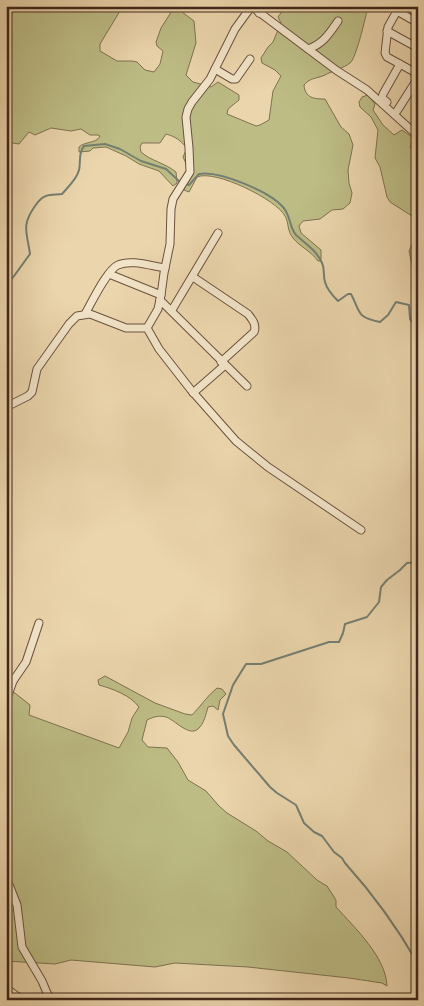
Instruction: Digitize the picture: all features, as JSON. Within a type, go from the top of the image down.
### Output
[{"type":"street","points":[[147,328],[154,318],[160,297],[170,244],[173,198],[190,168],[186,117],[192,102],[210,79],[235,29],[251,6],[367,90],[417,132]]},
{"type":"street","points":[[259,13],[265,6]]},
{"type":"street","points":[[418,23],[399,9],[387,31],[384,53],[387,57],[418,74]]},
{"type":"street","points":[[308,49],[323,42],[338,21]]},
{"type":"street","points":[[387,31],[418,48]]},
{"type":"street","points":[[215,68],[232,79],[236,78],[250,59]]},
{"type":"street","points":[[400,64],[382,98],[417,132]]},
{"type":"street","points":[[397,111],[418,78]]},
{"type":"street","points":[[172,310],[218,234]]},
{"type":"street","points":[[85,314],[108,274],[115,266],[124,263],[165,268]]},
{"type":"street","points":[[108,274],[160,297],[223,364],[247,386]]},
{"type":"street","points":[[193,277],[248,314],[256,328],[193,393]]},
{"type":"street","points":[[6,407],[32,392],[37,369],[69,324],[77,316],[90,314],[126,328],[147,328]]},
{"type":"street","points":[[147,328],[159,349],[193,393],[236,441],[268,467],[361,530]]},
{"type":"street","points":[[6,701],[12,681],[26,662],[39,623]]},
{"type":"street","points":[[6,674],[12,681]]},
{"type":"street","points":[[6,877],[17,905],[22,946],[50,1000]]},
{"type":"street","points":[[6,988],[22,1000]]},
{"type":"shaded area","points":[[16,6],[99,6],[110,10],[115,6],[123,6],[100,44],[100,51],[117,61],[137,62],[145,70],[154,72],[160,64],[163,51],[157,46],[156,42],[161,28],[175,6],[178,6],[182,12],[194,21],[196,43],[186,75],[193,82],[211,87],[218,82],[239,95],[239,100],[228,109],[227,114],[256,126],[269,120],[273,91],[281,76],[275,70],[262,63],[261,58],[273,42],[281,23],[278,17],[286,6],[368,6],[358,46],[350,63],[325,75],[311,79],[304,85],[306,93],[311,97],[325,99],[341,127],[349,134],[353,145],[348,170],[352,193],[350,203],[343,209],[332,210],[320,219],[303,221],[299,226],[301,233],[321,250],[321,261],[318,261],[293,238],[285,216],[280,209],[245,187],[217,177],[206,176],[197,177],[189,192],[184,190],[187,173],[183,157],[187,148],[178,139],[169,135],[166,134],[160,143],[142,143],[140,147],[141,152],[145,155],[176,172],[177,183],[173,186],[159,171],[139,164],[106,147],[79,152],[79,147],[98,139],[100,136],[90,135],[81,129],[71,131],[51,128],[35,135],[29,132],[19,144],[6,142],[6,21]]},
{"type":"shaded area","points":[[368,95],[375,104],[373,110],[383,125],[394,135],[402,130],[412,137],[413,141],[410,147],[418,153],[418,283],[409,251],[413,242],[414,220],[412,216],[390,202],[387,197],[380,167],[375,158],[378,130],[371,117],[360,107],[359,102],[362,97]]},
{"type":"shaded area","points":[[105,676],[155,703],[192,715],[213,691],[217,688],[222,689],[226,694],[220,700],[218,710],[213,706],[208,707],[203,722],[198,729],[194,731],[186,730],[170,719],[161,716],[147,720],[142,740],[148,747],[167,748],[178,762],[188,780],[206,791],[227,813],[287,852],[317,880],[327,886],[336,900],[336,907],[368,944],[381,964],[387,986],[382,983],[349,978],[248,967],[175,963],[155,967],[71,960],[55,964],[6,961],[6,686],[30,705],[29,715],[119,748],[139,707],[126,696],[99,685],[98,680]]},
{"type":"waterway","points":[[6,287],[30,254],[26,224],[31,213],[37,203],[43,198],[62,194],[72,183],[80,167],[81,152],[84,146],[105,144],[120,149],[141,161],[166,169],[180,182]]},
{"type":"waterway","points":[[185,184],[189,185],[199,174],[219,175],[244,183],[267,195],[283,207],[296,235],[320,259],[326,285],[330,293],[338,301],[351,294],[358,310],[363,316],[380,322],[388,315],[396,302],[409,305],[410,319],[418,330]]},
{"type":"waterway","points":[[418,562],[407,563],[387,580],[381,587],[379,602],[367,617],[345,624],[339,642],[329,642],[261,664],[246,664],[233,685],[223,714],[228,736],[234,745],[270,787],[296,805],[304,823],[322,836],[334,852],[342,858],[384,911],[418,964]]}]
